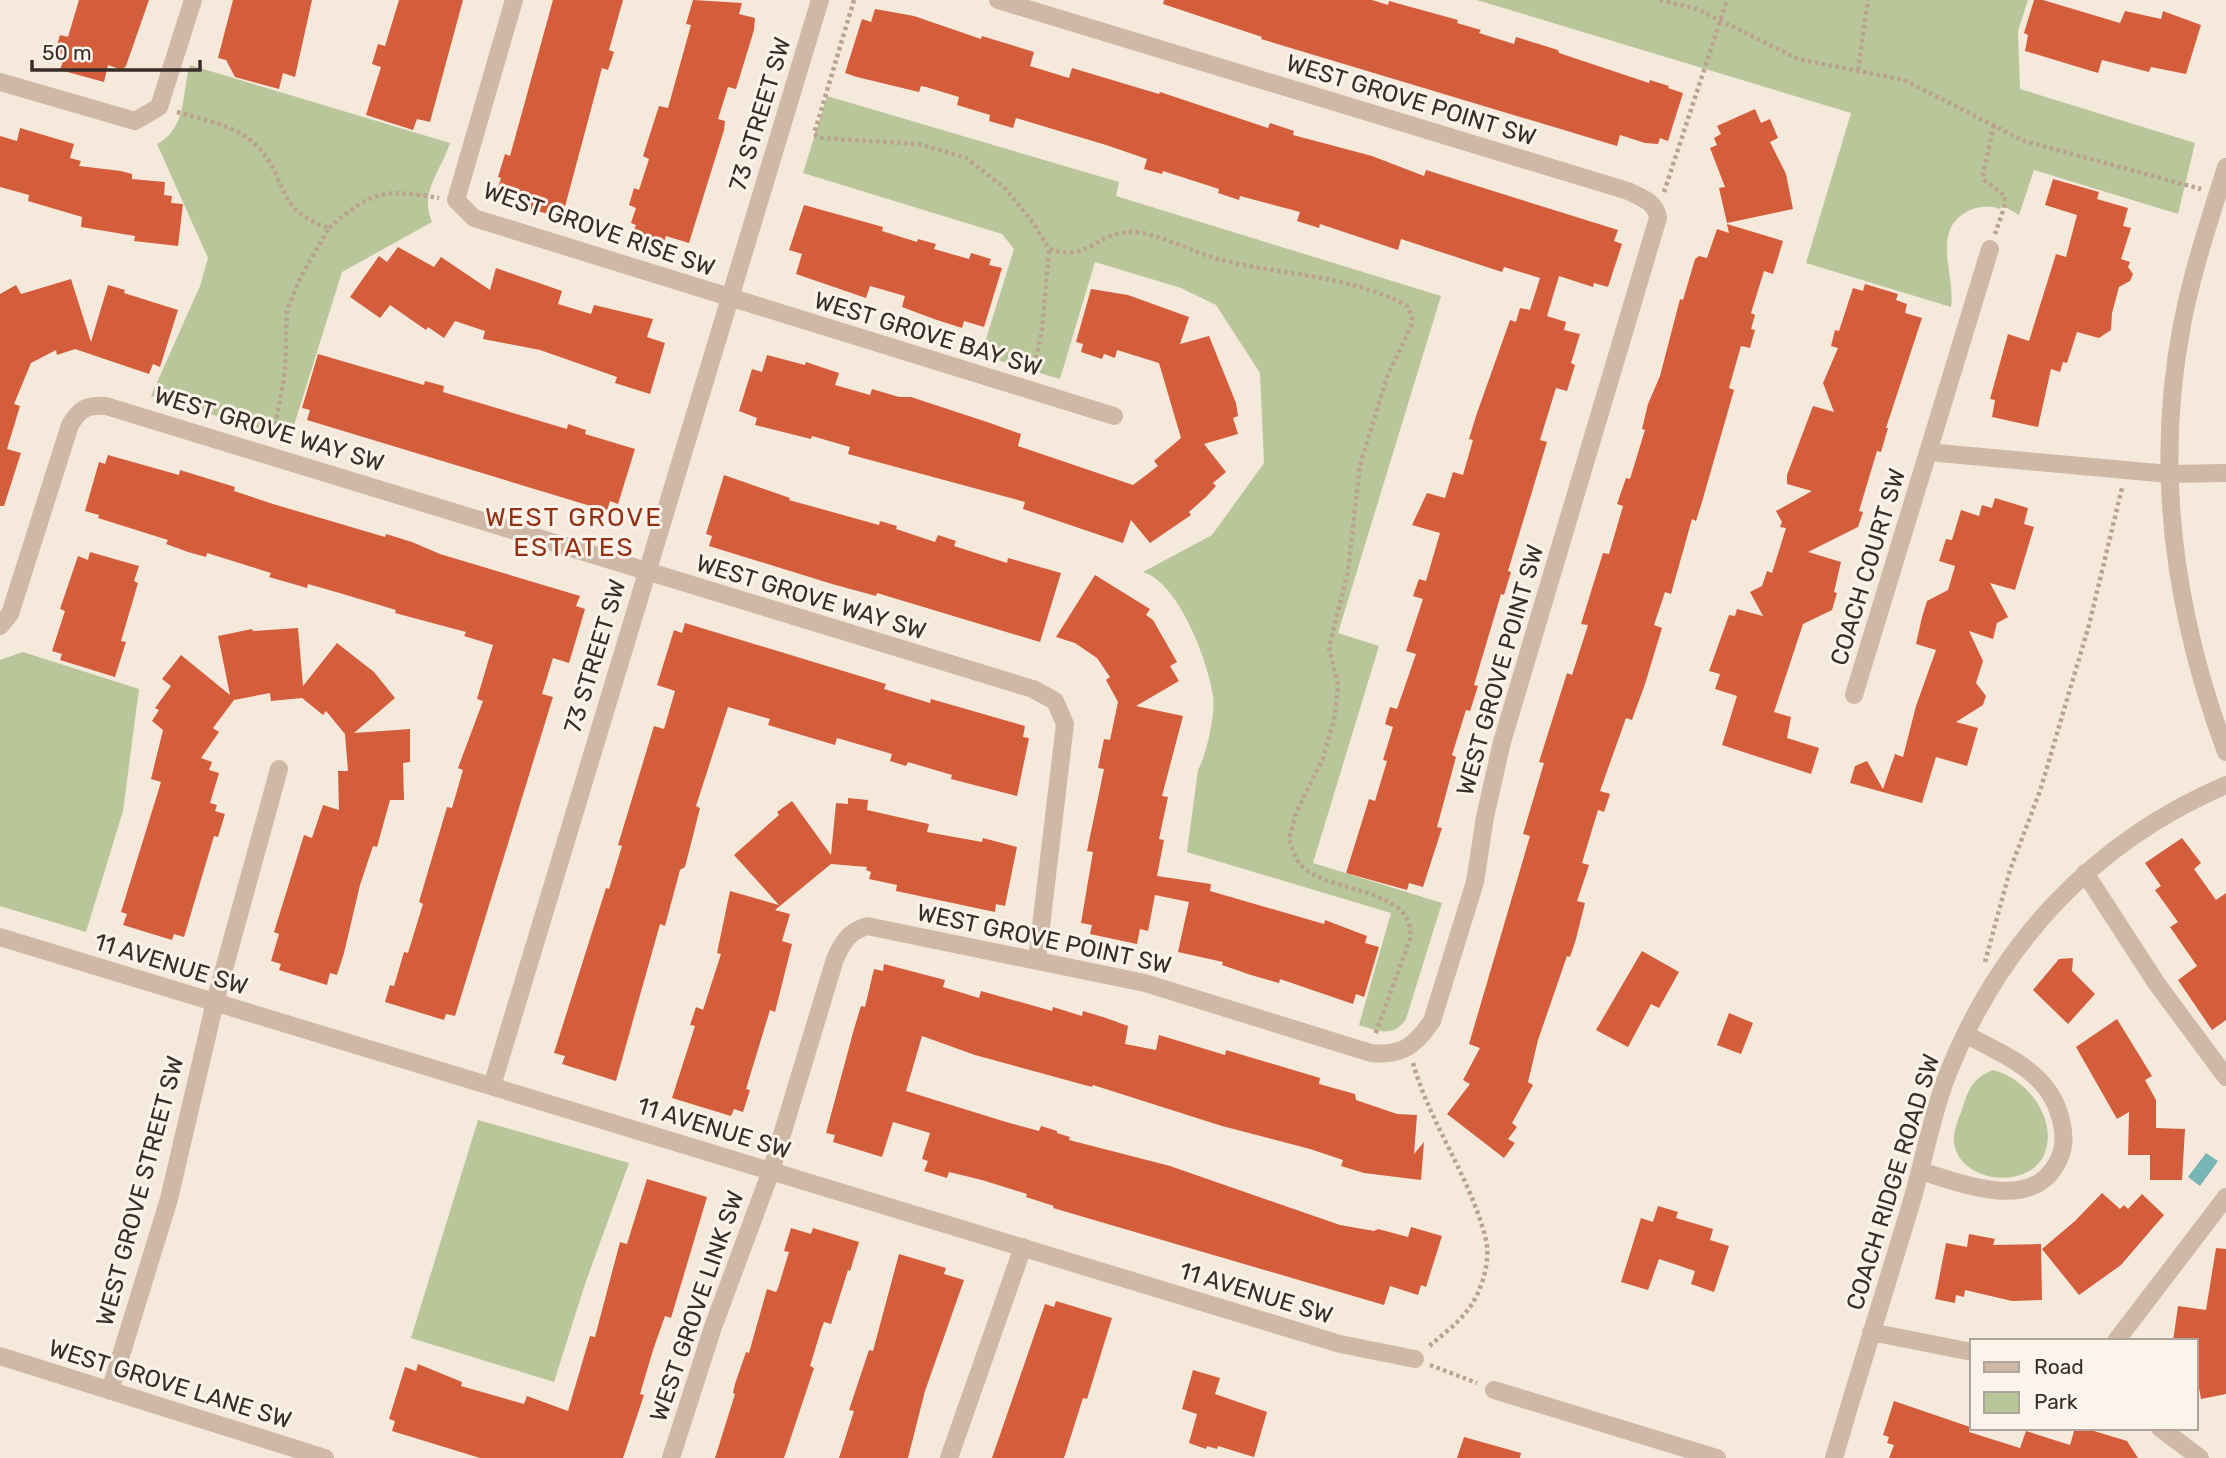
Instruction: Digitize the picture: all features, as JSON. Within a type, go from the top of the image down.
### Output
[{"type":"street","points":[[0,82],[135,121],[159,107],[192,0]]},
{"type":"street","name":"WEST GROVE RISE SW","points":[[514,0],[456,200],[474,218],[729,299]]},
{"type":"street","name":"73 STREET SW","points":[[492,1086],[820,0]]},
{"type":"street","name":"WEST GROVE POINT SW","points":[[771,1171],[835,959],[843,941],[854,930],[867,926],[1145,983],[1371,1053],[1392,1055],[1409,1049],[1432,1021],[1475,882],[1485,817],[1502,742],[1658,218],[1657,210],[1651,203],[1628,191],[998,0]]},
{"type":"street","points":[[2226,167],[2182,324],[2172,395],[2169,474],[2177,577],[2190,642],[2226,752]]},
{"type":"street","name":"COACH COURT SW","points":[[1854,695],[1990,249]]},
{"type":"street","name":"WEST GROVE BAY SW","points":[[729,299],[1114,416]]},
{"type":"street","name":"WEST GROVE WAY SW","points":[[0,626],[10,614],[70,425],[78,412],[88,405],[119,408],[645,573],[1033,689],[1055,701],[1065,724],[1037,960]]},
{"type":"street","name":"COACH COURT SW","points":[[1928,452],[2126,471],[2169,474],[2226,473]]},
{"type":"street","name":"WEST GROVE STREET SW","points":[[110,1391],[169,1199],[215,1002],[279,769]]},
{"type":"street","name":"COACH RIDGE ROAD SW","points":[[1834,1458],[1921,1171],[1945,1081],[1987,995],[2012,952],[2085,873],[2134,832],[2184,803],[2226,785]]},
{"type":"street","points":[[2085,873],[2157,984],[2226,1077]]},
{"type":"street","name":"11 AVENUE SW","points":[[0,937],[1340,1344],[1415,1359]]},
{"type":"street","points":[[1921,1171],[1976,1187],[2003,1191],[2027,1189],[2043,1183],[2056,1167],[2063,1148],[2063,1128],[2046,1088],[2019,1063],[1967,1035]]},
{"type":"street","name":"WEST GROVE LINK SW","points":[[671,1458],[713,1327],[771,1171]]},
{"type":"street","points":[[2118,1339],[2226,1197]]},
{"type":"street","points":[[950,1458],[1023,1248]]},
{"type":"street","points":[[1871,1332],[1970,1352]]},
{"type":"street","name":"WEST GROVE LANE SW","points":[[0,1356],[325,1458]]},
{"type":"street","points":[[1494,1390],[1717,1458]]},
{"type":"street","points":[[2163,1430],[2200,1458]]},
{"type":"path","points":[[854,0],[814,134],[822,138],[919,144],[966,158],[1005,188],[1034,223],[1049,249],[1042,330],[1027,390]]},
{"type":"path","points":[[1660,0],[1697,9],[1721,19],[1777,51],[1798,59],[1904,80],[2024,141],[2218,195]]},
{"type":"path","points":[[1657,210],[1727,0]]},
{"type":"path","points":[[1858,70],[1868,0]]},
{"type":"path","points":[[159,107],[222,125],[254,143],[273,165],[285,199],[300,215],[329,228]]},
{"type":"path","points":[[1990,249],[2004,208],[2004,196],[1984,180],[1983,174],[1994,125]]},
{"type":"path","points":[[269,454],[279,414],[285,372],[287,310],[300,278],[329,228],[354,206],[378,193],[404,192],[456,200]]},
{"type":"path","points":[[1049,249],[1073,255],[1105,238],[1134,232],[1222,260],[1352,287],[1399,302],[1407,306],[1412,317],[1404,344],[1387,377],[1360,465],[1348,571],[1329,647],[1338,685],[1335,716],[1324,758],[1296,813],[1289,839],[1301,866],[1311,873],[1396,906],[1407,916],[1411,927],[1410,939],[1378,1020],[1371,1053]]},
{"type":"path","points":[[1987,995],[1984,956],[2010,870],[2040,791],[2082,648],[2126,471]]},
{"type":"path","points":[[1409,1049],[1421,1093],[1446,1144],[1486,1242],[1485,1274],[1468,1311],[1415,1359],[1494,1390]]},
{"type":"green space","points":[[1477,0],[2028,0],[2018,31],[2020,89],[2195,143],[2178,214],[2034,170],[2019,215],[2002,205],[2000,209],[1980,207],[1968,211],[1950,230],[1947,254],[1951,307],[1806,263],[1851,113]]},
{"type":"green space","points":[[190,65],[450,143],[430,191],[428,201],[432,222],[342,272],[290,438],[151,396],[200,286],[208,258],[157,144],[167,137],[179,119]]},
{"type":"green space","points":[[827,96],[1119,182],[1116,196],[1441,296],[1338,633],[1379,646],[1313,863],[1442,903],[1406,1019],[1396,1029],[1379,1031],[1359,1025],[1391,913],[1187,852],[1198,770],[1212,723],[1213,696],[1198,644],[1180,607],[1156,579],[1143,572],[1212,535],[1264,463],[1260,373],[1216,305],[1181,288],[1095,262],[1060,379],[981,355],[1014,249],[1002,234],[803,173]]},
{"type":"green space","points":[[23,652],[139,689],[123,811],[86,932],[0,906],[0,660]]},
{"type":"green space","points":[[1993,1070],[2006,1075],[2028,1091],[2037,1102],[2047,1128],[2048,1142],[2044,1155],[2035,1167],[2022,1175],[2007,1178],[1976,1171],[1964,1163],[1956,1150],[1954,1135],[1969,1090],[1976,1081]]},
{"type":"green space","points":[[478,1120],[629,1163],[585,1284],[554,1382],[411,1338]]},
{"type":"water","points":[[2206,1153],[2218,1161],[2200,1186],[2188,1177]]},
{"type":"building","points":[[79,0],[149,0],[126,66],[122,70],[108,65],[104,82],[60,70],[65,55],[55,52],[60,35],[68,37]]},
{"type":"building","points":[[233,0],[312,0],[295,77],[283,73],[279,89],[235,77],[226,60],[218,58]]},
{"type":"building","points":[[399,0],[463,0],[430,122],[417,119],[413,130],[366,115],[381,67],[372,64],[378,44],[385,46]]},
{"type":"building","points":[[553,0],[623,0],[609,50],[614,52],[608,70],[602,68],[562,218],[516,205],[508,200],[510,192],[498,188],[501,178],[498,177],[505,154],[510,156]]},
{"type":"building","points":[[693,0],[742,3],[739,14],[755,18],[754,30],[736,89],[728,87],[718,119],[725,121],[724,130],[689,243],[666,236],[663,245],[632,235],[636,225],[631,223],[636,208],[629,205],[634,188],[639,190],[649,159],[643,156],[659,106],[668,108],[691,25],[686,24]]},
{"type":"building","points":[[1164,0],[1372,0],[1388,5],[1389,1],[1458,20],[1457,23],[1481,30],[1479,33],[1514,44],[1516,37],[1558,50],[1559,53],[1649,83],[1650,80],[1669,86],[1668,88],[1683,93],[1668,141],[1660,138],[1658,144],[1645,143],[1620,135],[1617,146],[1261,39],[1262,37],[1163,4]]},
{"type":"building","points":[[2034,0],[2043,0],[2120,23],[2125,11],[2161,19],[2163,11],[2201,25],[2186,74],[2151,67],[2149,72],[2102,60],[2098,73],[2025,51],[2028,35],[2024,33]]},
{"type":"building","points":[[875,9],[914,16],[981,39],[982,36],[1034,52],[1030,66],[1069,78],[1072,68],[1159,94],[1160,92],[1268,128],[1270,123],[1294,131],[1293,135],[1372,156],[1424,176],[1426,170],[1618,230],[1614,241],[1622,244],[1608,287],[1594,283],[1593,287],[1559,276],[1547,316],[1566,322],[1564,330],[1580,334],[1571,363],[1575,365],[1567,391],[1556,388],[1540,440],[1547,442],[1508,571],[1511,572],[1504,595],[1501,594],[1474,685],[1478,686],[1470,711],[1466,710],[1452,755],[1456,757],[1437,827],[1442,828],[1423,887],[1409,883],[1407,890],[1346,873],[1369,799],[1375,801],[1387,761],[1383,760],[1393,727],[1385,724],[1390,707],[1397,709],[1416,654],[1406,651],[1423,599],[1413,596],[1419,579],[1426,581],[1440,533],[1412,525],[1427,493],[1445,498],[1453,472],[1463,475],[1473,440],[1469,439],[1510,320],[1516,322],[1520,308],[1530,310],[1540,278],[1504,267],[1502,272],[1401,239],[1398,250],[1320,224],[1319,228],[1297,221],[1300,212],[1240,196],[1239,200],[1218,193],[1219,189],[1163,171],[1162,174],[1144,169],[1147,159],[1106,145],[1016,118],[1013,128],[989,121],[990,115],[957,105],[959,97],[921,86],[919,92],[845,73],[862,19],[871,22]]},
{"type":"building","points":[[1755,109],[1761,123],[1770,119],[1778,138],[1770,142],[1786,174],[1793,209],[1727,223],[1719,188],[1725,187],[1710,148],[1717,145],[1714,138],[1721,134],[1717,126]]},
{"type":"building","points":[[20,128],[74,144],[70,158],[81,161],[79,166],[121,171],[132,174],[132,179],[165,182],[164,195],[172,196],[171,203],[183,204],[178,246],[134,241],[135,236],[81,227],[82,217],[28,201],[29,195],[0,187],[0,136],[17,141]]},
{"type":"building","points":[[2053,179],[2099,192],[2097,199],[2128,208],[2123,226],[2131,228],[2121,259],[2130,262],[2128,267],[2133,274],[2130,281],[2119,287],[2112,313],[2111,330],[2099,338],[2077,332],[2067,363],[2063,362],[2060,372],[2051,369],[2038,427],[1992,417],[1995,400],[1990,399],[2008,334],[2029,341],[2056,254],[2066,257],[2077,215],[2045,205]]},
{"type":"building","points":[[804,205],[883,227],[882,231],[917,242],[918,239],[936,244],[934,249],[969,259],[971,253],[991,259],[989,265],[1002,268],[984,327],[964,321],[962,328],[934,319],[902,307],[905,296],[870,286],[866,298],[796,274],[802,254],[789,250]]},
{"type":"building","points":[[1727,224],[1783,241],[1773,274],[1764,271],[1751,313],[1755,315],[1751,329],[1755,330],[1750,348],[1741,346],[1729,388],[1734,390],[1702,502],[1696,521],[1692,519],[1671,594],[1665,592],[1654,625],[1662,628],[1645,684],[1632,720],[1626,718],[1600,791],[1610,794],[1604,812],[1598,810],[1582,863],[1589,865],[1577,901],[1585,903],[1576,939],[1570,957],[1567,956],[1538,1040],[1528,1082],[1533,1085],[1512,1123],[1517,1127],[1508,1139],[1515,1143],[1504,1158],[1447,1114],[1470,1084],[1463,1080],[1480,1048],[1469,1044],[1530,836],[1523,834],[1544,763],[1539,762],[1567,673],[1572,675],[1588,625],[1581,624],[1603,553],[1609,554],[1623,506],[1617,504],[1626,478],[1630,479],[1645,430],[1642,429],[1648,404],[1660,376],[1680,299],[1683,300],[1695,259],[1699,256],[1707,258],[1717,229],[1729,233]]},
{"type":"building","points":[[398,247],[434,267],[441,257],[490,290],[496,268],[562,291],[558,304],[591,314],[594,305],[653,319],[647,337],[665,343],[650,394],[615,383],[617,377],[540,350],[483,339],[485,331],[455,321],[444,338],[428,327],[426,330],[390,305],[380,318],[350,297],[379,256],[387,262]]},
{"type":"building","points":[[71,279],[91,342],[108,285],[125,290],[124,293],[178,310],[160,367],[153,364],[149,374],[75,349],[57,355],[56,350],[31,363],[14,404],[20,406],[7,449],[21,453],[4,506],[0,506],[0,294],[16,285],[21,294]]},
{"type":"building","points":[[1865,284],[1898,294],[1896,300],[1907,304],[1905,313],[1922,318],[1886,428],[1881,452],[1877,451],[1859,511],[1863,512],[1858,527],[1808,552],[1841,562],[1834,592],[1837,593],[1832,610],[1803,624],[1774,712],[1791,717],[1787,738],[1819,748],[1811,774],[1722,745],[1737,696],[1715,689],[1720,674],[1709,671],[1729,615],[1735,616],[1737,609],[1763,616],[1750,592],[1762,586],[1767,571],[1772,573],[1786,528],[1780,527],[1782,522],[1776,511],[1812,491],[1787,484],[1787,475],[1813,406],[1834,412],[1823,383],[1838,348],[1831,346],[1835,330],[1839,331],[1853,288],[1863,291]]},
{"type":"building","points":[[1091,289],[1128,295],[1189,317],[1180,344],[1209,336],[1236,403],[1238,416],[1233,418],[1238,434],[1204,444],[1226,472],[1213,483],[1216,486],[1207,496],[1189,512],[1191,515],[1150,543],[1131,520],[1123,543],[1023,509],[1025,502],[848,454],[850,447],[812,436],[811,439],[755,425],[757,418],[739,411],[752,369],[762,372],[767,355],[805,365],[806,362],[839,373],[835,385],[870,395],[872,389],[899,397],[911,397],[990,423],[1021,434],[1018,446],[1133,485],[1158,466],[1154,461],[1181,438],[1159,363],[1117,350],[1115,358],[1104,354],[1102,359],[1081,352],[1083,344],[1076,342]]},
{"type":"building","points":[[318,354],[424,385],[425,381],[444,386],[443,392],[567,429],[568,424],[586,430],[585,434],[635,449],[618,504],[610,501],[607,511],[307,420],[310,410],[302,408]]},
{"type":"building","points":[[108,455],[179,475],[180,470],[235,487],[234,491],[273,504],[385,537],[386,534],[440,554],[580,596],[576,606],[585,609],[569,663],[553,658],[542,694],[553,697],[455,1016],[446,1014],[444,1020],[385,1002],[390,985],[394,986],[404,952],[408,953],[423,904],[419,902],[447,807],[452,808],[463,770],[458,768],[483,701],[477,699],[493,645],[464,636],[466,632],[395,613],[396,610],[308,584],[307,588],[269,577],[271,573],[207,553],[206,557],[188,552],[166,544],[168,540],[98,518],[99,515],[85,511],[99,462],[105,464]]},
{"type":"building","points":[[724,475],[790,498],[789,500],[879,525],[880,521],[935,542],[938,535],[956,541],[954,546],[1007,563],[1008,558],[1061,573],[1040,642],[877,593],[876,596],[832,584],[709,546],[712,536],[706,534]]},
{"type":"building","points":[[1995,498],[2028,508],[2024,524],[2034,527],[2015,590],[1990,583],[2008,617],[1997,623],[1993,639],[1969,631],[1983,661],[1976,683],[1986,696],[1983,705],[1956,722],[1978,728],[1967,766],[1936,757],[1922,803],[1850,783],[1855,766],[1867,761],[1883,789],[1895,754],[1903,757],[1916,706],[1936,650],[1916,644],[1922,617],[1927,601],[1948,590],[1955,566],[1939,561],[1946,539],[1952,540],[1961,510],[1979,516],[1982,505],[1992,508]]},
{"type":"building","points":[[90,552],[139,566],[134,581],[138,583],[121,641],[126,642],[115,677],[60,660],[62,654],[52,651],[65,611],[60,609],[78,556],[88,560]]},
{"type":"building","points":[[1095,575],[1150,609],[1146,615],[1153,620],[1177,662],[1170,666],[1179,681],[1136,706],[1183,716],[1162,796],[1168,797],[1159,839],[1164,840],[1157,876],[1211,884],[1210,891],[1324,924],[1325,920],[1367,936],[1365,943],[1379,947],[1364,997],[1356,994],[1353,1004],[1280,979],[1279,983],[1251,975],[1222,965],[1223,962],[1178,952],[1189,902],[1155,895],[1148,931],[1140,929],[1137,944],[1090,934],[1092,925],[1081,923],[1093,852],[1087,851],[1104,769],[1098,768],[1104,739],[1110,740],[1118,702],[1106,680],[1110,677],[1097,658],[1075,643],[1056,637]]},
{"type":"building","points":[[685,623],[886,684],[884,689],[930,703],[931,699],[1025,726],[1023,737],[1029,738],[1017,796],[951,779],[952,775],[908,762],[906,766],[890,761],[892,754],[837,738],[835,745],[768,725],[770,719],[728,707],[696,806],[700,808],[685,867],[680,870],[665,926],[660,924],[616,1081],[562,1064],[565,1056],[554,1053],[606,888],[609,889],[622,846],[618,845],[654,726],[664,729],[675,691],[657,685],[674,630],[682,633]]},
{"type":"building","points":[[298,628],[303,686],[337,643],[374,672],[395,698],[354,733],[410,729],[410,762],[403,763],[404,800],[390,800],[377,847],[373,846],[360,885],[337,975],[330,973],[327,985],[279,970],[281,964],[271,961],[279,934],[274,932],[304,835],[312,838],[323,805],[339,810],[338,771],[348,771],[345,734],[326,711],[323,715],[302,698],[271,701],[270,693],[234,700],[213,728],[219,732],[201,758],[212,762],[209,770],[219,773],[210,803],[217,805],[215,811],[225,814],[218,837],[214,836],[184,937],[174,934],[172,940],[123,925],[127,914],[121,912],[161,782],[151,779],[163,730],[152,721],[159,710],[155,708],[171,686],[162,679],[181,655],[230,695],[218,636],[252,629]]},
{"type":"building","points":[[848,798],[868,800],[867,810],[929,824],[927,832],[982,842],[983,838],[1017,847],[1005,906],[996,904],[995,912],[896,891],[897,885],[869,879],[871,872],[866,870],[867,867],[831,864],[775,910],[790,914],[782,941],[792,944],[775,1012],[770,1010],[746,1089],[750,1090],[743,1112],[734,1109],[731,1116],[672,1098],[695,1026],[690,1025],[696,1007],[703,1010],[721,954],[717,953],[730,891],[779,905],[734,855],[779,815],[777,812],[792,801],[831,855],[836,803],[848,804]]},
{"type":"building","points":[[2182,838],[2201,863],[2194,869],[2216,900],[2226,893],[2226,1020],[2212,1030],[2178,980],[2197,966],[2170,927],[2178,922],[2155,890],[2161,886],[2145,863]]},
{"type":"building","points":[[1642,951],[1679,972],[1659,1008],[1651,1004],[1628,1047],[1596,1030]]},
{"type":"building","points":[[2073,958],[2072,971],[2095,994],[2068,1024],[2033,990],[2059,959]]},
{"type":"building","points":[[884,964],[945,980],[943,987],[979,998],[981,991],[1052,1011],[1053,1007],[1082,1016],[1083,1011],[1106,1018],[1128,1026],[1125,1044],[1156,1050],[1159,1035],[1225,1055],[1226,1050],[1320,1078],[1319,1084],[1355,1094],[1356,1100],[1397,1114],[1417,1115],[1414,1154],[1424,1142],[1421,1180],[1364,1173],[1341,1166],[1343,1160],[1310,1149],[1222,1126],[1093,1085],[1092,1087],[975,1055],[922,1036],[906,1091],[1039,1131],[1041,1126],[1070,1137],[1069,1140],[1170,1166],[1340,1225],[1374,1231],[1378,1229],[1408,1237],[1411,1227],[1442,1236],[1426,1287],[1421,1285],[1418,1295],[1390,1286],[1384,1305],[1053,1208],[1054,1206],[1026,1197],[1027,1194],[982,1180],[949,1172],[947,1178],[924,1171],[928,1161],[922,1159],[930,1133],[893,1122],[882,1157],[833,1142],[835,1135],[826,1133],[854,1029],[861,1006],[865,1007],[874,969],[883,971]]},
{"type":"building","points":[[1729,1013],[1753,1023],[1741,1054],[1717,1045]]},
{"type":"building","points":[[2117,1019],[2152,1076],[2145,1080],[2156,1100],[2156,1128],[2185,1129],[2182,1180],[2150,1180],[2150,1155],[2128,1155],[2129,1112],[2117,1119],[2076,1047]]},
{"type":"building","points":[[647,1179],[707,1197],[671,1318],[665,1316],[653,1350],[640,1394],[644,1395],[623,1458],[480,1458],[392,1431],[395,1421],[389,1419],[405,1367],[416,1371],[418,1364],[462,1382],[461,1386],[524,1404],[527,1396],[568,1411],[590,1336],[595,1337],[620,1242],[627,1244]]},
{"type":"building","points":[[2102,1193],[2120,1209],[2124,1205],[2128,1209],[2142,1194],[2164,1215],[2121,1265],[2079,1295],[2042,1249]]},
{"type":"building","points":[[1658,1206],[1678,1212],[1676,1218],[1713,1229],[1710,1240],[1729,1246],[1714,1292],[1691,1284],[1695,1271],[1659,1259],[1648,1290],[1621,1282],[1641,1218],[1653,1222]]},
{"type":"building","points":[[791,1228],[811,1234],[813,1228],[859,1242],[850,1271],[848,1270],[831,1324],[824,1322],[821,1330],[810,1366],[814,1368],[784,1458],[715,1458],[735,1394],[735,1384],[746,1352],[749,1353],[767,1289],[776,1292],[778,1288],[789,1252],[784,1251]]},
{"type":"building","points":[[1969,1234],[1995,1239],[1993,1245],[2041,1244],[2042,1300],[2012,1301],[1965,1290],[1964,1297],[1956,1295],[1955,1303],[1935,1299],[1946,1243],[1967,1247]]},
{"type":"building","points":[[2216,1248],[2226,1249],[2226,1394],[2201,1399],[2198,1383],[2198,1339],[2173,1339],[2178,1306],[2206,1310]]},
{"type":"building","points":[[899,1254],[946,1268],[944,1274],[964,1280],[925,1391],[908,1458],[839,1458],[854,1411],[849,1410],[869,1350],[873,1351]]},
{"type":"building","points":[[1056,1301],[1112,1318],[1087,1399],[1083,1398],[1064,1458],[992,1458],[1045,1304],[1054,1307]]},
{"type":"building","points":[[1193,1370],[1220,1378],[1215,1394],[1267,1412],[1254,1457],[1218,1446],[1217,1449],[1207,1446],[1206,1449],[1189,1443],[1197,1414],[1182,1409]]},
{"type":"building","points":[[1894,1401],[1970,1427],[1969,1432],[2020,1448],[2026,1431],[2070,1445],[2074,1430],[2091,1430],[2127,1441],[2138,1458],[1889,1458],[1894,1445],[1887,1443],[1889,1437],[1883,1435]]},
{"type":"building","points":[[1464,1437],[1521,1453],[1520,1458],[1457,1458]]},
{"type":"district","name":"WEST GROVE ESTATES","points":[[574,532]]}]
